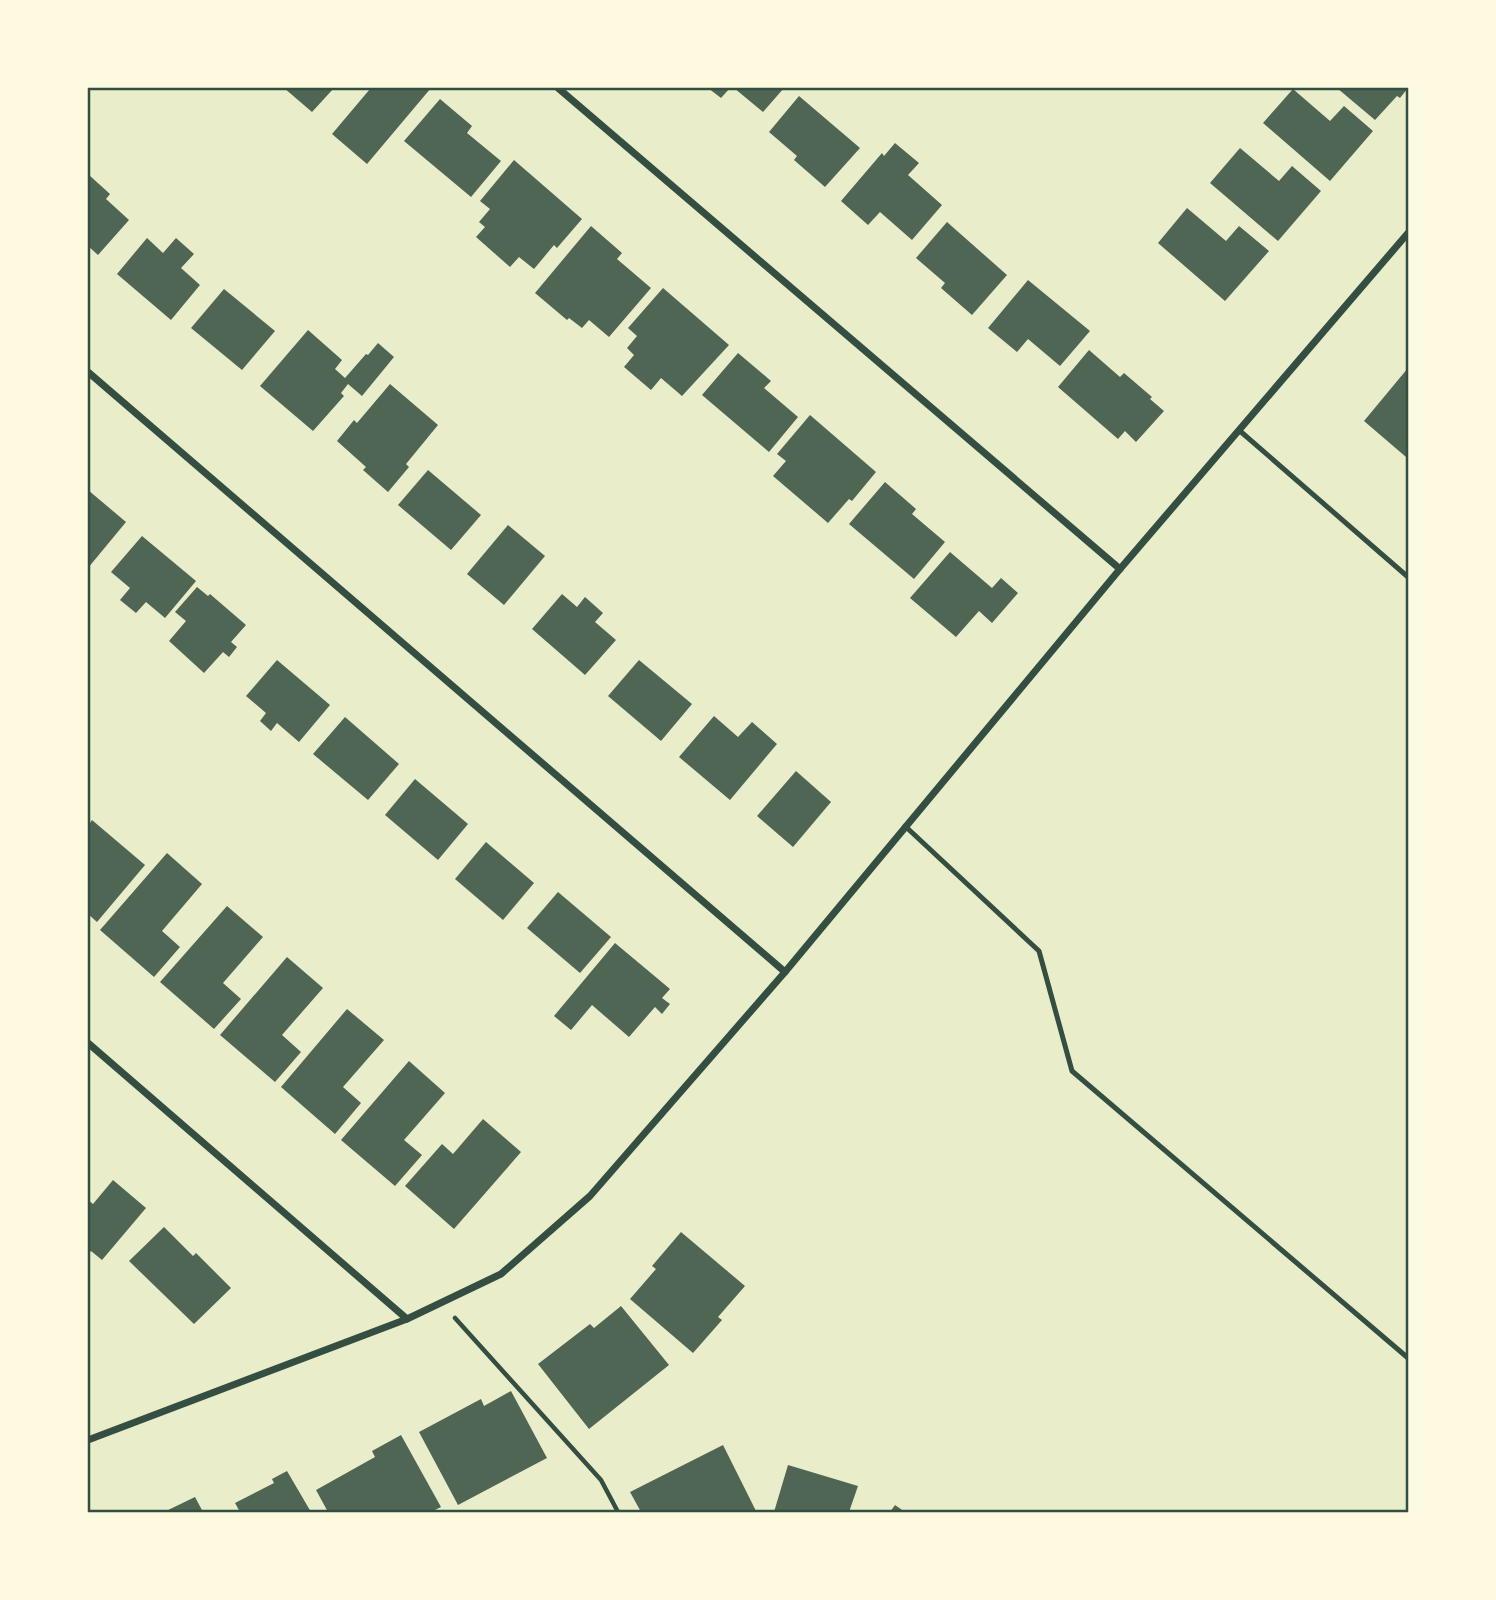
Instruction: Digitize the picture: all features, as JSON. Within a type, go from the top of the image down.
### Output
[{"type":"street","points":[[558,88],[1120,569]]},
{"type":"street","points":[[88,1440],[407,1319],[501,1274],[590,1196],[785,972],[1120,569],[1409,233]]},
{"type":"street","points":[[88,372],[785,972]]},
{"type":"street","points":[[88,1043],[407,1319]]},
{"type":"lane","points":[[1240,431],[1409,577]]},
{"type":"lane","points":[[905,826],[1039,951],[1072,1071],[1409,1358]]},
{"type":"path","points":[[441,1302],[601,1479],[618,1513]]},
{"type":"building","points":[[284,88],[334,88],[312,112]]},
{"type":"building","points":[[368,88],[431,88],[367,164],[332,134],[370,89]]},
{"type":"building","points":[[708,88],[730,88],[721,98]]},
{"type":"building","points":[[734,88],[784,88],[763,112]]},
{"type":"building","points":[[1337,88],[1408,88],[1375,120]]},
{"type":"building","points":[[1293,89],[1330,121],[1344,106],[1373,131],[1330,181],[1263,123]]},
{"type":"building","points":[[799,96],[860,148],[825,187],[794,160],[797,156],[769,132]]},
{"type":"building","points":[[440,99],[472,126],[467,133],[501,161],[471,197],[404,141]]},
{"type":"building","points":[[895,143],[919,163],[908,175],[942,205],[912,240],[880,212],[868,225],[841,201],[882,153],[884,156]]},
{"type":"building","points":[[1240,148],[1279,181],[1292,166],[1321,191],[1278,241],[1210,183]]},
{"type":"building","points":[[514,160],[582,219],[557,248],[554,245],[534,269],[519,257],[510,267],[476,237],[485,227],[479,222],[490,209],[480,201]]},
{"type":"building","points":[[89,175],[110,194],[106,199],[129,220],[98,255],[88,246]]},
{"type":"building","points":[[1187,208],[1226,241],[1239,226],[1269,251],[1225,301],[1158,243]]},
{"type":"building","points":[[947,222],[1007,275],[972,315],[941,288],[945,283],[916,258]]},
{"type":"building","points":[[591,226],[622,253],[617,259],[651,288],[609,337],[589,320],[582,328],[569,318],[567,320],[535,293]]},
{"type":"building","points":[[147,238],[163,253],[176,238],[194,254],[181,268],[200,285],[171,320],[117,274]]},
{"type":"building","points":[[1028,280],[1090,331],[1060,366],[1028,339],[1017,352],[988,328]]},
{"type":"building","points":[[663,288],[729,345],[682,396],[661,378],[651,390],[624,367],[634,355],[627,348],[637,336],[628,328]]},
{"type":"building","points":[[224,289],[275,331],[242,370],[191,328]]},
{"type":"building","points":[[308,330],[342,360],[335,369],[345,378],[378,343],[394,357],[362,396],[348,384],[341,393],[344,396],[313,431],[260,386]]},
{"type":"building","points":[[1089,350],[1120,377],[1124,373],[1164,411],[1136,442],[1125,431],[1118,439],[1058,387]]},
{"type":"building","points":[[738,353],[771,381],[764,388],[798,417],[769,452],[702,395]]},
{"type":"building","points":[[1408,368],[1408,454],[1406,457],[1364,421]]},
{"type":"building","points":[[390,384],[438,425],[406,464],[409,467],[388,492],[363,470],[366,467],[337,441],[354,420],[357,423]]},
{"type":"building","points":[[810,415],[876,472],[852,501],[849,499],[828,523],[773,476],[786,461],[777,454]]},
{"type":"building","points":[[428,470],[481,515],[451,550],[398,505]]},
{"type":"building","points":[[885,482],[916,509],[912,514],[945,542],[914,579],[849,524]]},
{"type":"building","points":[[88,490],[126,522],[88,568]]},
{"type":"building","points":[[508,525],[545,556],[504,605],[467,574]]},
{"type":"building","points":[[142,536],[196,581],[165,618],[146,602],[136,613],[120,600],[130,588],[111,572]]},
{"type":"building","points":[[950,552],[992,588],[1001,578],[1018,593],[992,623],[979,611],[956,637],[910,598]]},
{"type":"building","points":[[197,587],[208,596],[210,594],[246,625],[231,642],[237,647],[229,657],[223,652],[204,673],[169,641],[186,621],[175,612]]},
{"type":"building","points":[[562,594],[577,607],[585,597],[603,613],[595,622],[616,640],[585,675],[532,629]]},
{"type":"building","points":[[277,660],[330,705],[299,742],[277,723],[271,731],[260,721],[266,713],[246,696]]},
{"type":"building","points":[[639,660],[692,704],[661,741],[608,696]]},
{"type":"building","points":[[714,716],[738,737],[752,722],[777,744],[730,800],[679,757]]},
{"type":"building","points":[[345,717],[399,764],[368,800],[313,754]]},
{"type":"building","points":[[796,771],[831,802],[793,847],[757,816]]},
{"type":"building","points":[[415,779],[468,824],[438,860],[385,815]]},
{"type":"building","points":[[92,820],[145,865],[97,922],[88,914],[88,826]]},
{"type":"building","points":[[486,842],[534,883],[503,920],[455,879]]},
{"type":"building","points":[[167,853],[202,884],[162,931],[180,947],[154,977],[100,930]]},
{"type":"building","points":[[558,892],[611,937],[580,973],[527,928]]},
{"type":"building","points":[[227,906],[263,937],[223,983],[241,999],[214,1029],[160,982]]},
{"type":"building","points":[[615,943],[670,989],[662,998],[670,1004],[662,1014],[655,1007],[629,1037],[592,1005],[571,1030],[554,1016]]},
{"type":"building","points":[[287,957],[323,988],[282,1035],[301,1052],[275,1082],[220,1035]]},
{"type":"building","points":[[347,1009],[384,1040],[343,1087],[361,1103],[335,1134],[281,1087]]},
{"type":"building","points":[[409,1061],[445,1093],[404,1140],[422,1155],[395,1186],[341,1140]]},
{"type":"building","points":[[483,1119],[521,1152],[454,1229],[405,1186],[442,1144],[453,1154]]},
{"type":"building","points":[[113,1180],[146,1208],[102,1260],[91,1251],[88,1254],[88,1200],[93,1204]]},
{"type":"building","points":[[164,1227],[193,1256],[196,1253],[231,1288],[194,1324],[129,1261]]},
{"type":"building","points":[[681,1232],[745,1286],[718,1317],[722,1320],[693,1353],[630,1299],[656,1269],[652,1266]]},
{"type":"building","points":[[621,1306],[669,1365],[589,1429],[538,1364],[590,1324],[594,1328]]},
{"type":"building","points":[[511,1391],[547,1458],[458,1505],[419,1432],[481,1399],[484,1406]]},
{"type":"building","points":[[401,1435],[441,1507],[431,1512],[328,1512],[316,1490],[375,1457],[372,1451]]},
{"type":"building","points":[[723,1445],[756,1511],[641,1512],[630,1492]]},
{"type":"building","points":[[788,1465],[858,1486],[849,1512],[774,1512]]},
{"type":"building","points":[[287,1471],[311,1512],[240,1512],[235,1503],[274,1483],[272,1479]]},
{"type":"building","points":[[195,1497],[203,1512],[164,1512]]},
{"type":"building","points":[[895,1505],[905,1512],[890,1512]]}]
